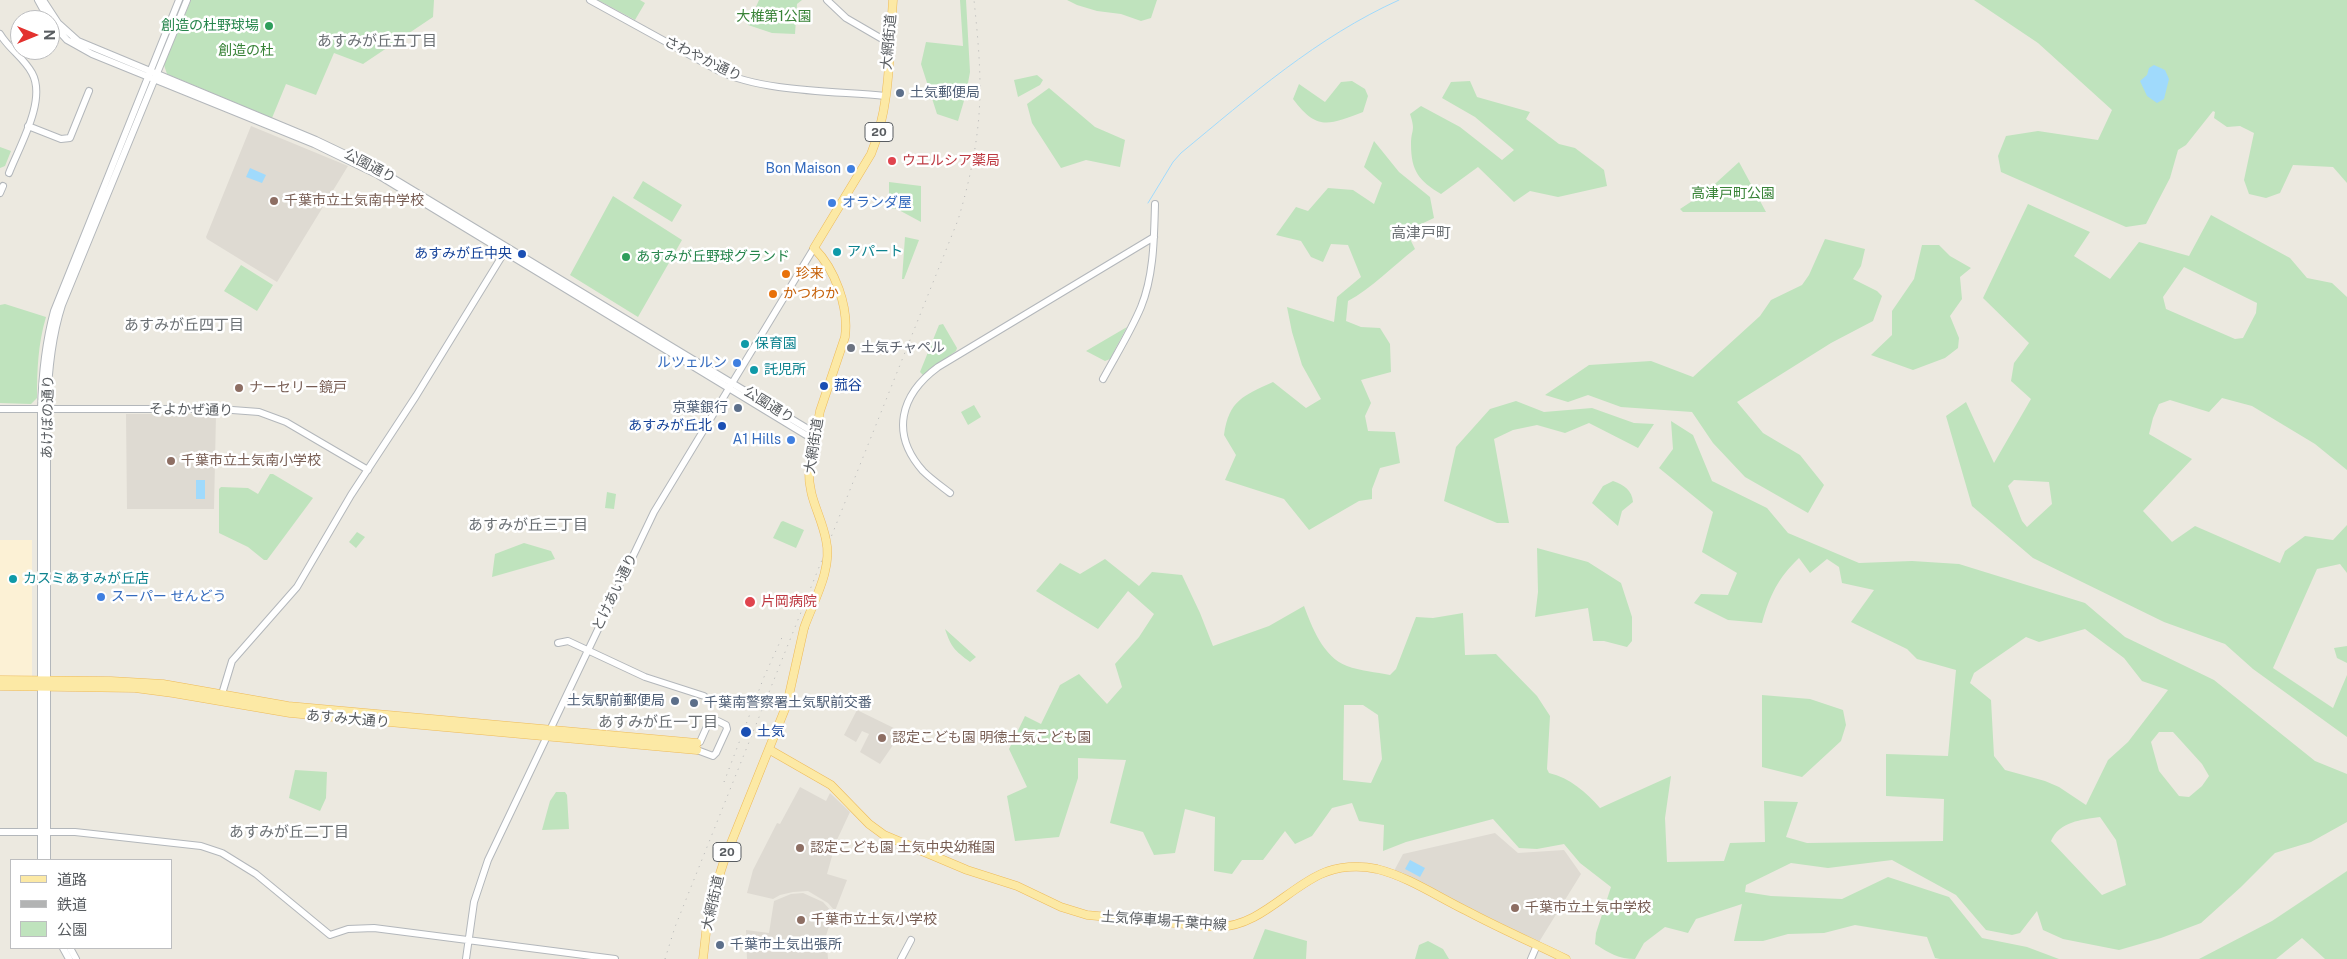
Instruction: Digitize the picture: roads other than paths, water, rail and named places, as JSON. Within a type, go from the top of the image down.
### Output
[{"type":"main road","name":"大網街道","points":[[702,959],[707,924],[720,875],[787,704],[804,628],[825,569],[828,552],[827,541],[809,489],[809,470],[814,435],[845,337],[846,326],[844,307],[826,263],[814,248],[871,154],[881,126],[893,0]]},
{"type":"main road","name":"あすみ大通り","points":[[0,680],[157,690],[290,713],[697,746]]},
{"type":"main road","name":"あすみ大通り","points":[[0,686],[45,683],[148,683],[288,706],[548,733]]},
{"type":"main road","name":"土気停車場千葉中線","points":[[770,750],[831,785],[869,824],[884,836],[967,870],[1027,890],[1076,912],[1218,927],[1237,926],[1253,918],[1324,872],[1347,867],[1368,868],[1398,876],[1566,959]]},
{"type":"street","name":"公園通り","points":[[43,0],[58,23],[78,42],[152,76]]},
{"type":"street","name":"あけぼの通り","points":[[152,76],[179,0]]},
{"type":"street","name":"あけぼの通り","points":[[42,859],[45,683],[44,409],[42,374],[48,332],[54,311],[152,76],[187,0]]},
{"type":"street","name":"さわやか通り","points":[[590,0],[737,78],[766,85],[885,96]]},
{"type":"street","points":[[828,0],[846,18],[889,43]]},
{"type":"street","name":"公園通り","points":[[60,31],[78,47],[357,158],[730,385],[808,429],[814,435]]},
{"type":"street","points":[[0,34],[7,46],[32,72],[38,92],[28,126],[9,173]]},
{"type":"street","points":[[28,126],[61,139],[70,138],[89,91]]},
{"type":"street","points":[[0,193],[3,186]]},
{"type":"street","points":[[1103,379],[1141,307],[1150,273],[1155,204]]},
{"type":"street","points":[[950,493],[924,471],[913,456],[902,430],[904,413],[912,394],[921,382],[946,362],[1154,238]]},
{"type":"street","name":"とけあい通り","points":[[466,959],[474,902],[483,874],[654,512],[814,248]]},
{"type":"street","points":[[222,694],[232,661],[298,587],[368,470],[421,388],[506,249]]},
{"type":"street","name":"そよかぜ通り","points":[[0,409],[219,409],[259,412],[286,422],[368,470]]},
{"type":"street","points":[[558,643],[568,641],[645,677],[704,696]]},
{"type":"street","points":[[718,721],[726,725],[727,729],[713,756],[697,746],[708,724],[718,721]]},
{"type":"street","name":"あけぼの通り","points":[[44,831],[48,859]]},
{"type":"street","points":[[0,832],[76,832],[201,846],[222,853],[256,874],[330,935],[348,929],[363,927],[615,959]]},
{"type":"street","points":[[901,959],[910,940]]},
{"type":"street","points":[[1531,959],[1537,945]]},
{"type":"water","points":[[2154,65],[2165,70],[2169,79],[2164,99],[2157,103],[2147,96],[2140,81],[2147,75],[2149,68]]},
{"type":"water","points":[[250,168],[266,175],[262,183],[246,177]]},
{"type":"water","points":[[196,480],[205,480],[205,499],[196,499]]},
{"type":"water","points":[[1410,860],[1425,868],[1420,877],[1405,869]]},
{"type":"waterway","points":[[1148,203],[1173,162],[1181,153],[1233,110],[1312,50],[1369,15],[1399,0]]},
{"type":"railway","points":[[665,959],[675,927],[958,220],[971,171],[980,105],[974,0]]},
{"type":"railway","points":[[724,782],[764,677],[784,633]]},
{"type":"place","name":"創造の杜野球場","points":[[269,26]]},
{"type":"place","name":"土気郵便局","points":[[900,93]]},
{"type":"place","name":"ウエルシア薬局","points":[[892,161]]},
{"type":"place","name":"Bon Maison","points":[[851,169]]},
{"type":"place","name":"千葉市立土気南中学校","points":[[274,201]]},
{"type":"place","name":"オランダ屋","points":[[832,203]]},
{"type":"place","name":"アパート","points":[[837,252]]},
{"type":"place","name":"あすみが丘中央","points":[[522,254]]},
{"type":"place","name":"あすみが丘野球グランド","points":[[626,257]]},
{"type":"place","name":"珍来","points":[[786,274]]},
{"type":"place","name":"かつわか","points":[[773,294]]},
{"type":"place","name":"保育園","points":[[745,344]]},
{"type":"place","name":"土気チャペル","points":[[851,348]]},
{"type":"place","name":"ルツェルン","points":[[737,363]]},
{"type":"place","name":"託児所","points":[[754,370]]},
{"type":"place","name":"菰谷","points":[[824,386]]},
{"type":"place","name":"ナーセリー鏡戸","points":[[239,388]]},
{"type":"place","name":"京葉銀行","points":[[738,408]]},
{"type":"place","name":"あすみが丘北","points":[[722,426]]},
{"type":"place","name":"A1 Hills","points":[[791,440]]},
{"type":"place","name":"千葉市立土気南小学校","points":[[171,461]]},
{"type":"place","name":"カスミあすみが丘店","points":[[13,579]]},
{"type":"place","name":"スーパー せんどう","points":[[101,597]]},
{"type":"place","name":"片岡病院","points":[[750,602]]},
{"type":"place","name":"土気駅前郵便局","points":[[675,701]]},
{"type":"place","name":"千葉南警察署土気駅前交番","points":[[694,703]]},
{"type":"place","name":"土気","points":[[746,732]]},
{"type":"place","name":"認定こども園 明徳土気こども園","points":[[882,738]]},
{"type":"place","name":"認定こども園 土気中央幼稚園","points":[[800,848]]},
{"type":"place","name":"千葉市立土気中学校","points":[[1515,908]]},
{"type":"place","name":"千葉市立土気小学校","points":[[801,920]]},
{"type":"place","name":"千葉市土気出張所","points":[[720,945]]},
{"type":"district","name":"あすみが丘五丁目","points":[[377,41]]},
{"type":"district","name":"高津戸町","points":[[1421,233]]},
{"type":"district","name":"あすみが丘四丁目","points":[[184,325]]},
{"type":"district","name":"あすみが丘三丁目","points":[[528,525]]},
{"type":"district","name":"あすみが丘一丁目","points":[[658,722]]},
{"type":"district","name":"あすみが丘二丁目","points":[[289,832]]},
{"type":"park label","name":"大椎第1公園","points":[[774,17]]},
{"type":"park label","name":"創造の杜","points":[[246,51]]},
{"type":"park label","name":"高津戸町公園","points":[[1733,194]]}]
